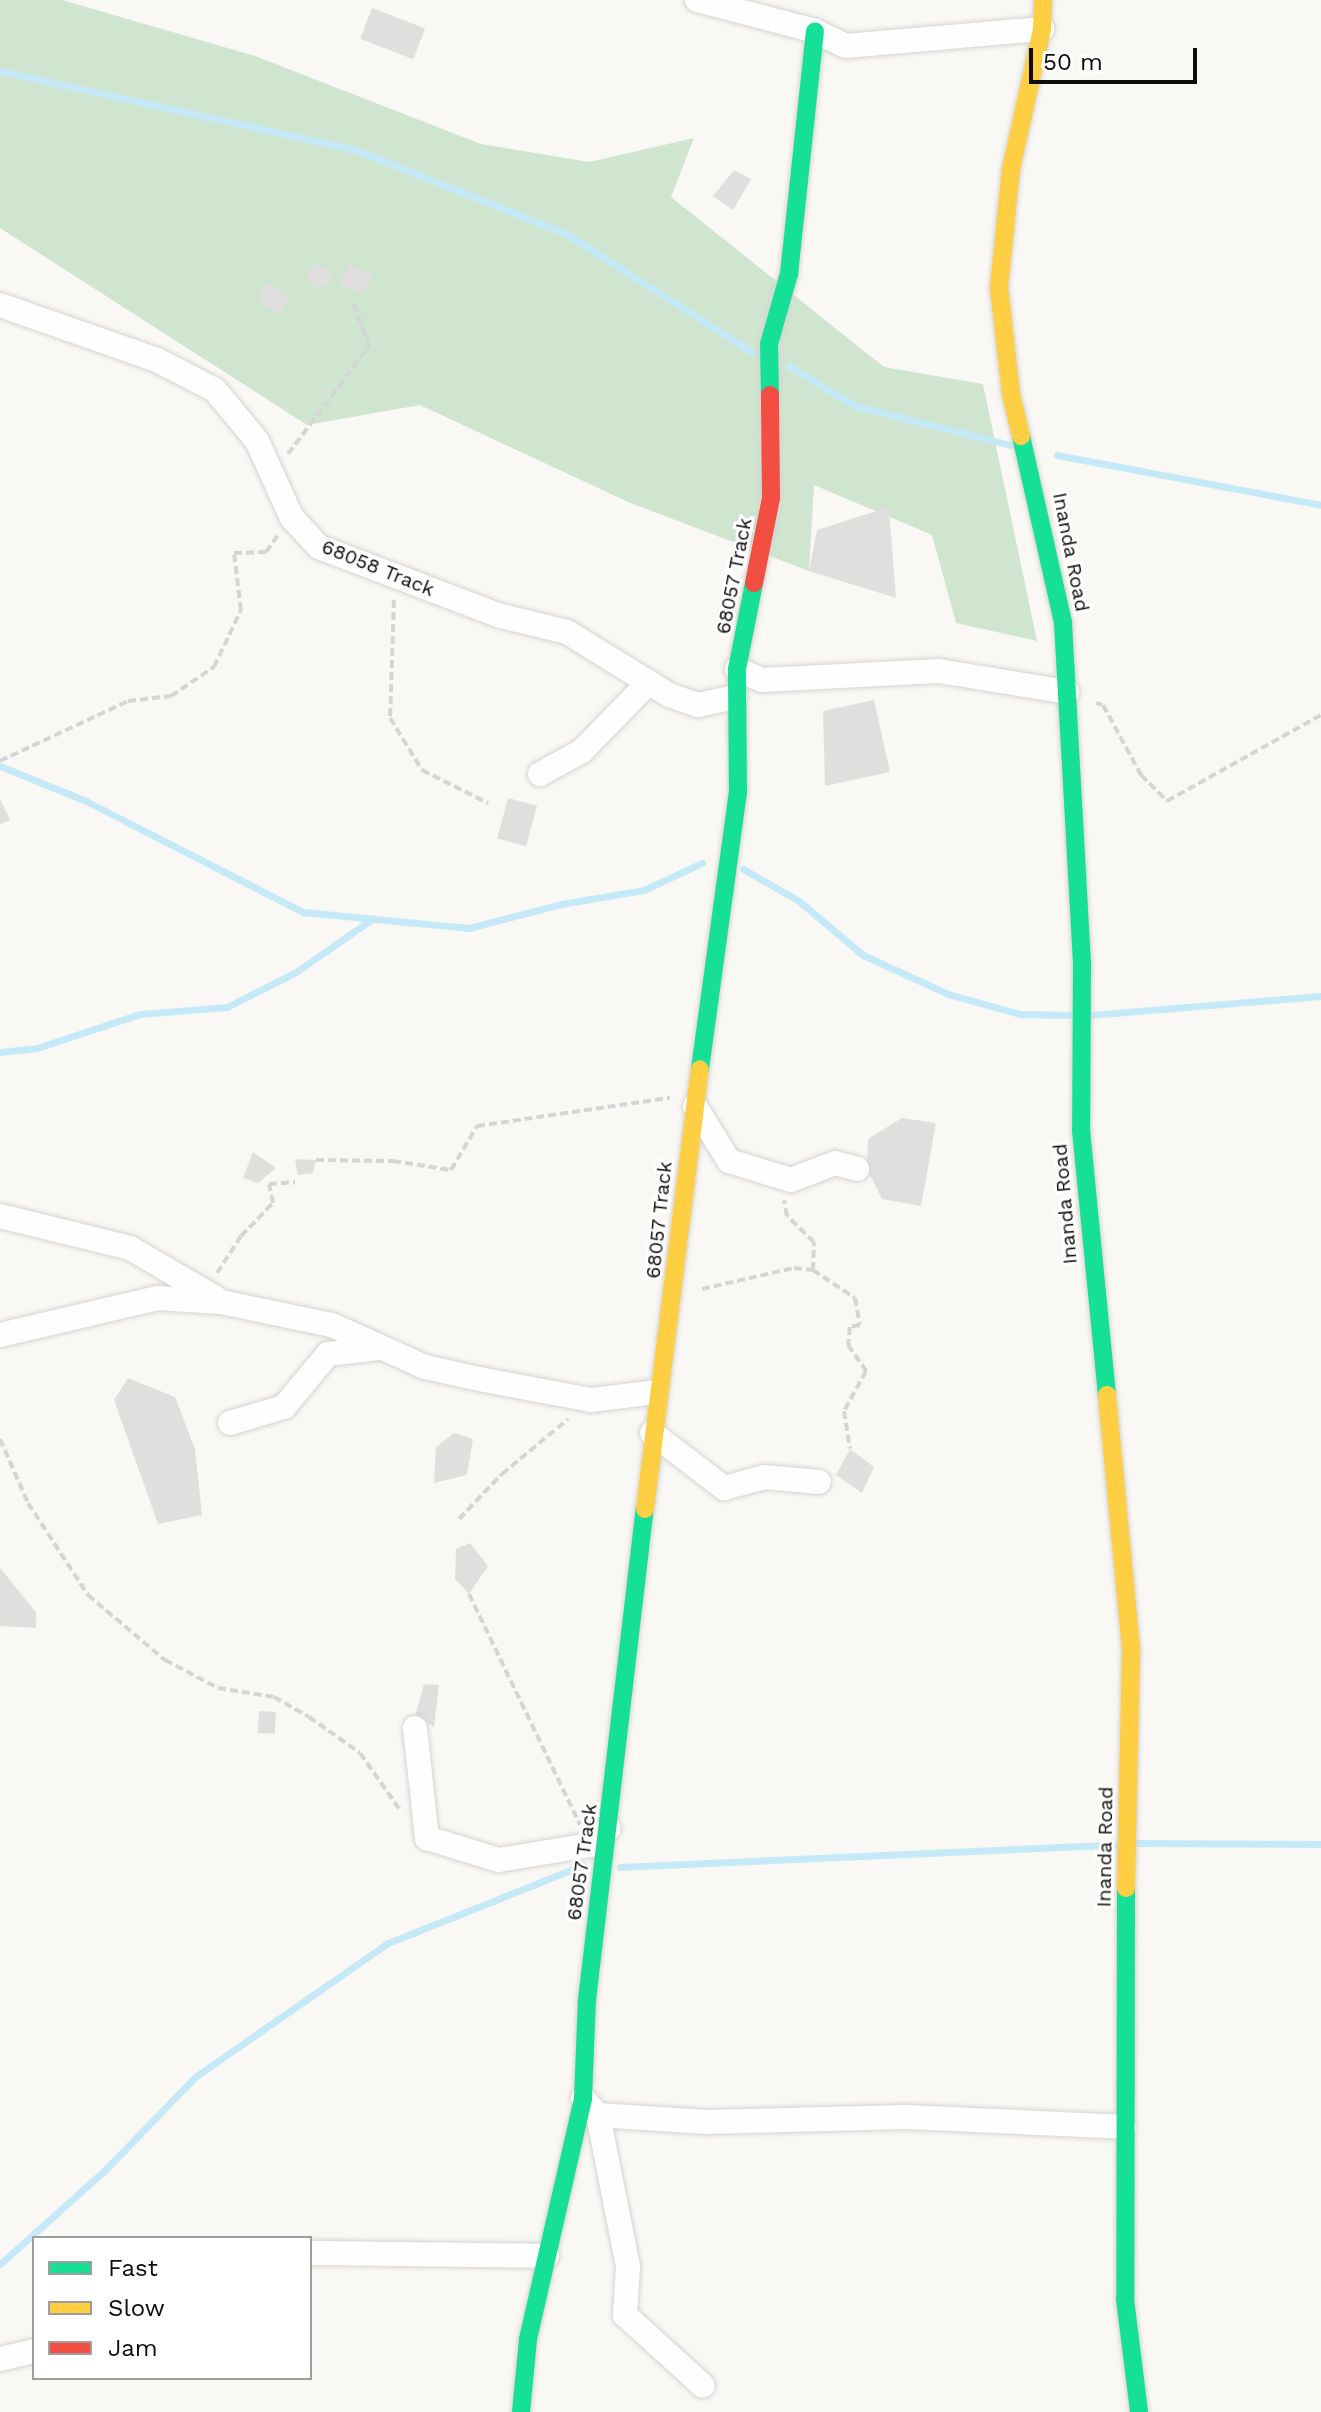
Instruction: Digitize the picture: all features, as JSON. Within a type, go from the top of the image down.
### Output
[{"type":"street","points":[[697,0],[815,31],[846,46],[1042,29]]},
{"type":"street","name":"Inanda Road","points":[[1043,0],[1042,29],[1011,169],[999,287],[1011,394],[1054,565],[1067,692],[1082,963],[1081,1130],[1131,1649],[1124,2127],[1125,2299],[1139,2412]]},
{"type":"street","name":"68057 Track","points":[[521,2412],[528,2339],[547,2256],[590,2106],[587,2000],[629,1675],[656,1392],[671,1304],[738,793],[737,669],[771,498],[769,344],[789,274],[815,31]]},
{"type":"street","name":"68058 Track","points":[[0,305],[196,376],[243,422],[292,518],[319,547],[501,616],[567,632],[648,683],[698,705],[735,697]]},
{"type":"street","points":[[737,669],[762,680],[939,671],[1067,692]]},
{"type":"street","points":[[540,774],[582,751],[648,683]]},
{"type":"street","points":[[696,1100],[729,1161],[791,1180],[835,1163],[857,1169]]},
{"type":"street","points":[[0,1216],[130,1248],[213,1297]]},
{"type":"street","points":[[0,1335],[158,1298],[213,1297],[332,1325],[425,1367],[591,1400],[656,1392]]},
{"type":"street","points":[[230,1423],[284,1407],[328,1354],[380,1348]]},
{"type":"street","points":[[652,1433],[724,1488],[765,1477],[819,1482]]},
{"type":"street","points":[[415,1728],[427,1838],[499,1860],[590,1845],[609,1828]]},
{"type":"street","points":[[703,2386],[625,2315],[628,2267],[590,2106],[706,2122],[974,2119],[1124,2127]]},
{"type":"street","points":[[312,2253],[547,2256]]},
{"type":"street","points":[[0,2359],[32,2351]]},
{"type":"path","points":[[273,476],[369,346],[353,302]]},
{"type":"path","points":[[0,761],[128,701],[171,696],[214,667],[241,610],[234,553],[266,552],[292,518]]},
{"type":"path","points":[[395,577],[390,718],[422,770],[488,803]]},
{"type":"path","points":[[1067,692],[1103,705],[1141,775],[1167,801],[1321,715]]},
{"type":"path","points":[[316,1160],[393,1161],[451,1170],[477,1126],[696,1100]]},
{"type":"path","points":[[781,1178],[787,1216],[814,1242],[813,1270]]},
{"type":"path","points":[[213,1297],[241,1236],[273,1203],[269,1184],[295,1182]]},
{"type":"path","points":[[671,1304],[706,1287],[794,1268],[813,1270],[855,1298],[860,1325],[850,1327],[848,1345],[866,1371],[844,1411],[850,1449]]},
{"type":"path","points":[[459,1519],[502,1474],[591,1400]]},
{"type":"path","points":[[0,1439],[28,1503],[88,1595],[165,1660],[218,1688],[274,1697],[360,1753],[391,1800],[427,1838]]},
{"type":"path","points":[[469,1594],[590,1845]]},
{"type":"green space","points":[[0,0],[62,0],[255,56],[481,144],[589,162],[694,138],[671,197],[884,367],[983,384],[1037,641],[956,623],[932,535],[814,485],[809,571],[628,502],[420,405],[307,425],[0,228]]},
{"type":"building","points":[[372,8],[425,28],[413,59],[360,39]]},
{"type":"building","points":[[734,170],[751,179],[733,210],[713,196]]},
{"type":"building","points":[[348,264],[372,273],[364,294],[340,285]]},
{"type":"building","points":[[315,265],[323,265],[330,276],[323,287],[315,287],[308,280],[308,272]]},
{"type":"building","points":[[267,283],[290,299],[279,315],[256,299]]},
{"type":"building","points":[[889,507],[896,598],[809,571],[817,530]]},
{"type":"building","points":[[874,700],[890,772],[825,786],[823,711]]},
{"type":"building","points":[[508,798],[537,806],[526,846],[497,839]]},
{"type":"building","points":[[0,799],[10,820],[0,824]]},
{"type":"building","points":[[902,1118],[936,1123],[921,1206],[882,1199],[867,1169],[868,1139]]},
{"type":"building","points":[[253,1152],[276,1168],[258,1183],[243,1178]]},
{"type":"building","points":[[295,1159],[316,1160],[313,1173],[298,1175]]},
{"type":"building","points":[[128,1378],[175,1397],[195,1449],[202,1515],[158,1524],[114,1400]]},
{"type":"building","points":[[454,1433],[473,1439],[467,1475],[434,1483],[436,1447]]},
{"type":"building","points":[[850,1449],[874,1467],[862,1493],[836,1475]]},
{"type":"building","points":[[470,1543],[488,1566],[469,1594],[455,1579],[456,1549]]},
{"type":"building","points":[[0,1568],[36,1612],[36,1628],[0,1626]]},
{"type":"building","points":[[424,1684],[439,1685],[434,1727],[415,1716]]},
{"type":"building","points":[[259,1711],[276,1712],[275,1734],[258,1733]]},
{"type":"waterway","points":[[0,71],[356,150],[565,233],[752,352]]},
{"type":"waterway","points":[[789,366],[855,406],[1010,445]]},
{"type":"waterway","points":[[1057,455],[1321,505]]},
{"type":"waterway","points":[[0,766],[86,801],[303,912],[469,928],[561,904],[644,890],[702,863]]},
{"type":"waterway","points":[[743,869],[799,901],[863,955],[948,994],[1020,1014],[1073,1015]]},
{"type":"waterway","points":[[0,1052],[37,1048],[140,1014],[227,1007],[296,972],[372,919]]},
{"type":"waterway","points":[[1090,1015],[1321,996]]},
{"type":"waterway","points":[[1137,1843],[1321,1844]]},
{"type":"waterway","points":[[620,1867],[1117,1844]]},
{"type":"waterway","points":[[0,2264],[104,2171],[195,2077],[388,1943],[583,1865]]},
{"type":"traffic: fast","points":[[770,395],[769,344],[789,274],[815,31]]},
{"type":"traffic: fast","points":[[1021,436],[1063,623],[1082,963],[1081,1130],[1107,1395]]},
{"type":"traffic: fast","points":[[700,1069],[738,793],[737,669],[754,583]]},
{"type":"traffic: fast","points":[[521,2412],[528,2339],[583,2098],[587,2000],[645,1509]]},
{"type":"traffic: fast","points":[[1126,1888],[1125,2299],[1139,2412]]},
{"type":"traffic: slow","points":[[1021,436],[1011,394],[999,287],[1011,169],[1042,29],[1043,0]]},
{"type":"traffic: slow","points":[[645,1509],[700,1069]]},
{"type":"traffic: slow","points":[[1107,1395],[1131,1649],[1126,1888]]},
{"type":"traffic: jam","points":[[754,583],[771,498],[770,395]]}]
